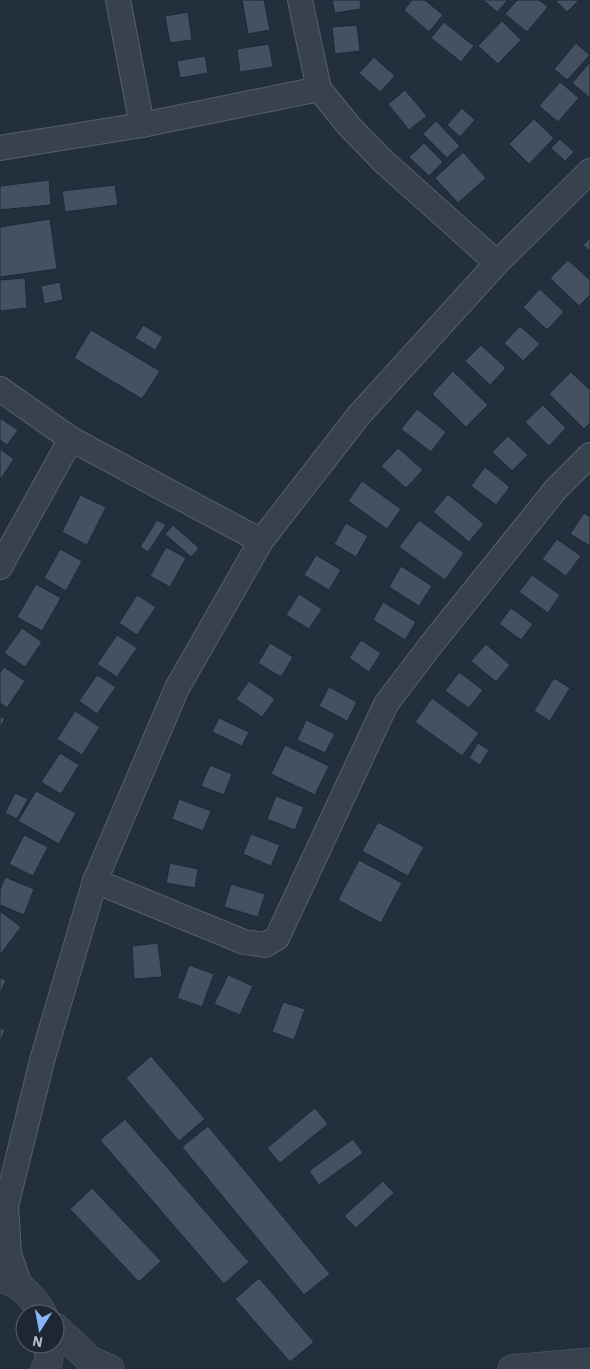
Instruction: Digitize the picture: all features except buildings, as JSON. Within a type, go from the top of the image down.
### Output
[{"type":"street","points":[[118,0],[142,124]]},
{"type":"street","points":[[300,0],[319,89],[349,126],[383,161],[497,263]]},
{"type":"street","points":[[0,148],[142,124],[319,89]]},
{"type":"street","points":[[36,1304],[19,1283],[9,1254],[3,1214],[43,1057],[95,881],[177,688],[261,541],[359,415],[497,263],[590,171]]},
{"type":"street","points":[[0,389],[71,440],[261,541]]},
{"type":"street","points":[[0,567],[71,440]]},
{"type":"street","points":[[95,881],[244,942],[265,945],[277,938],[386,704],[430,646],[556,490],[590,455]]},
{"type":"street","points":[[0,1278],[9,1280],[36,1304]]},
{"type":"street","points":[[65,1336],[90,1360],[110,1369]]},
{"type":"street","points":[[45,1369],[49,1354]]},
{"type":"street","points":[[512,1369],[590,1362]]}]
